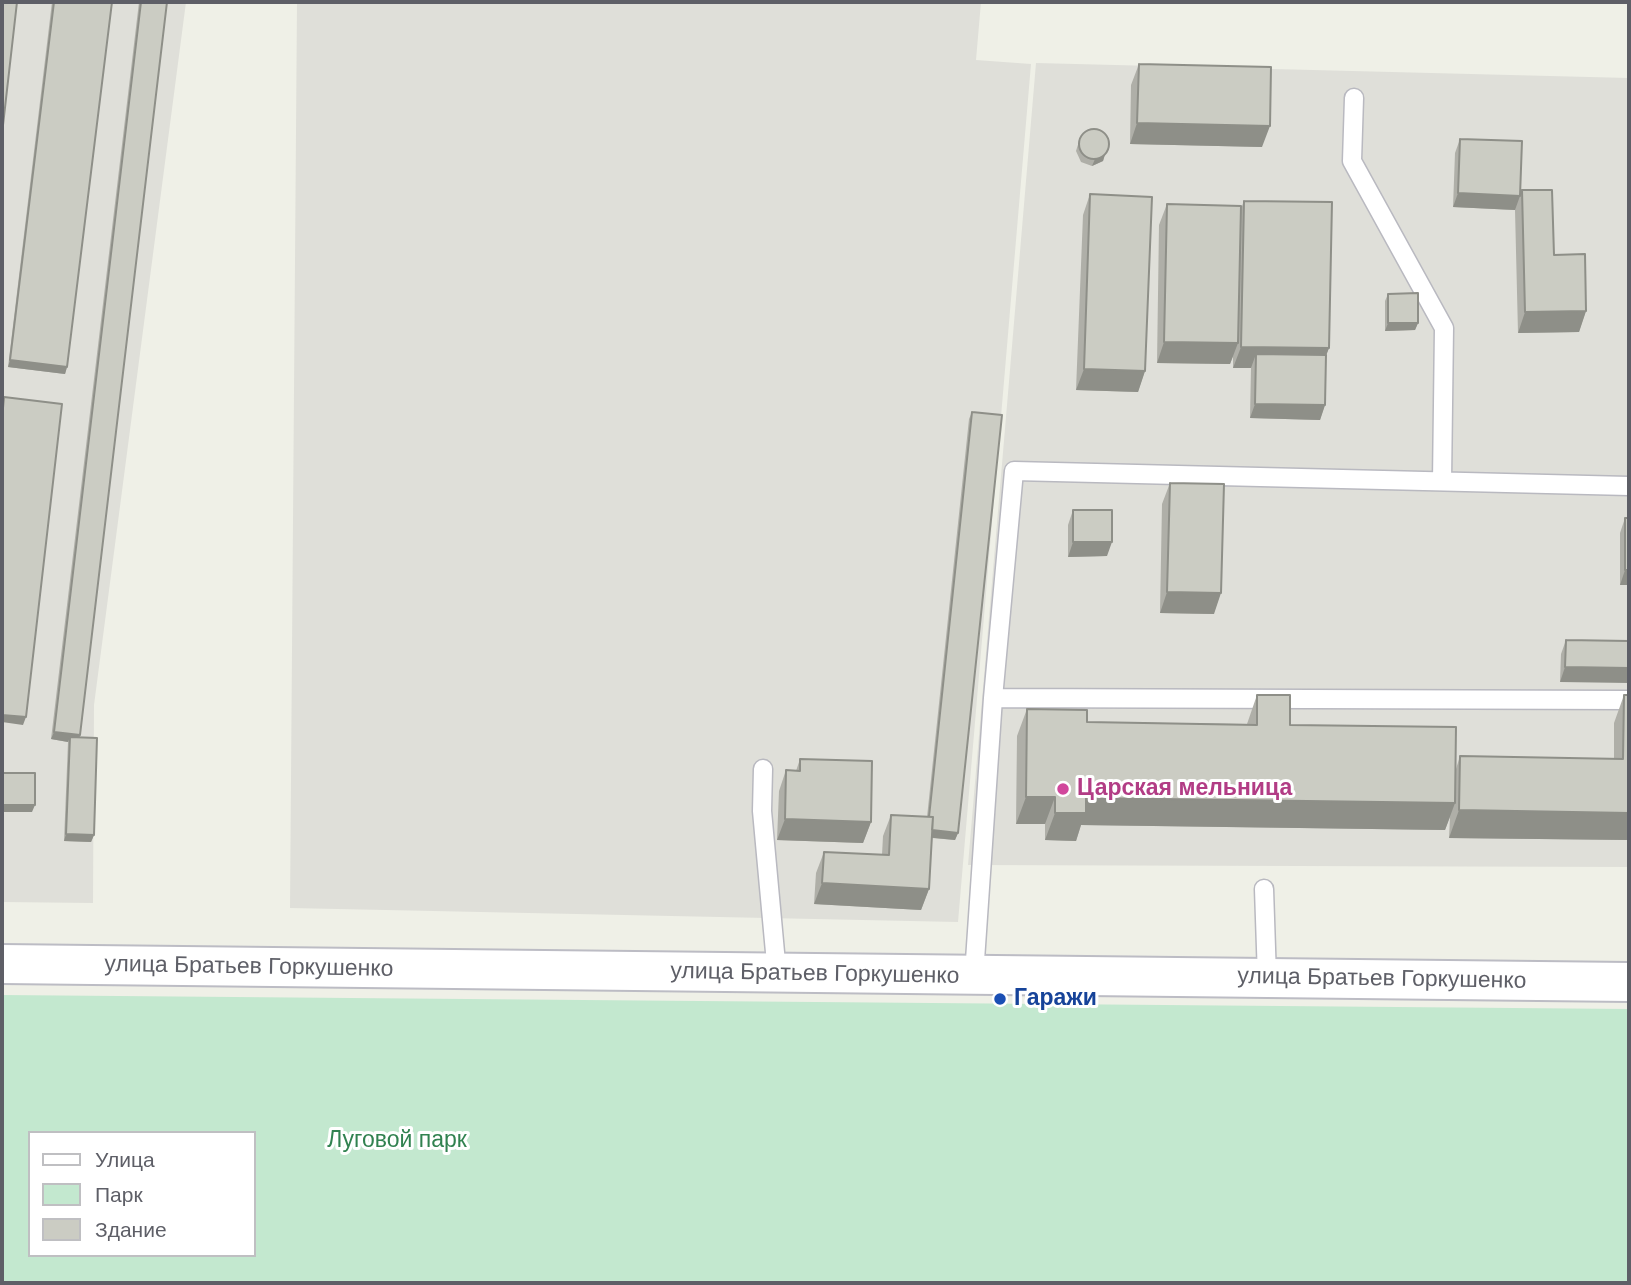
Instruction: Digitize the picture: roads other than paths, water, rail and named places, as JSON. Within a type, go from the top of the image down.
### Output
[{"type":"street","name":"улица Братьев Горкушенко","points":[[2,964],[1629,982]]},
{"type":"lane","points":[[1354,97],[1352,161],[1444,328],[1442,481]]},
{"type":"lane","points":[[974,975],[993,698],[1014,471],[1629,486]]},
{"type":"lane","points":[[993,698],[1629,700]]},
{"type":"lane","points":[[763,769],[762,811],[777,974]]},
{"type":"lane","points":[[1264,889],[1267,978]]},
{"type":"place","name":"Царская мельница","points":[[1063,789]]},
{"type":"place","name":"Гаражи","points":[[1000,999]]},
{"type":"park label","name":"Луговой парк","points":[[397,1141]]}]
